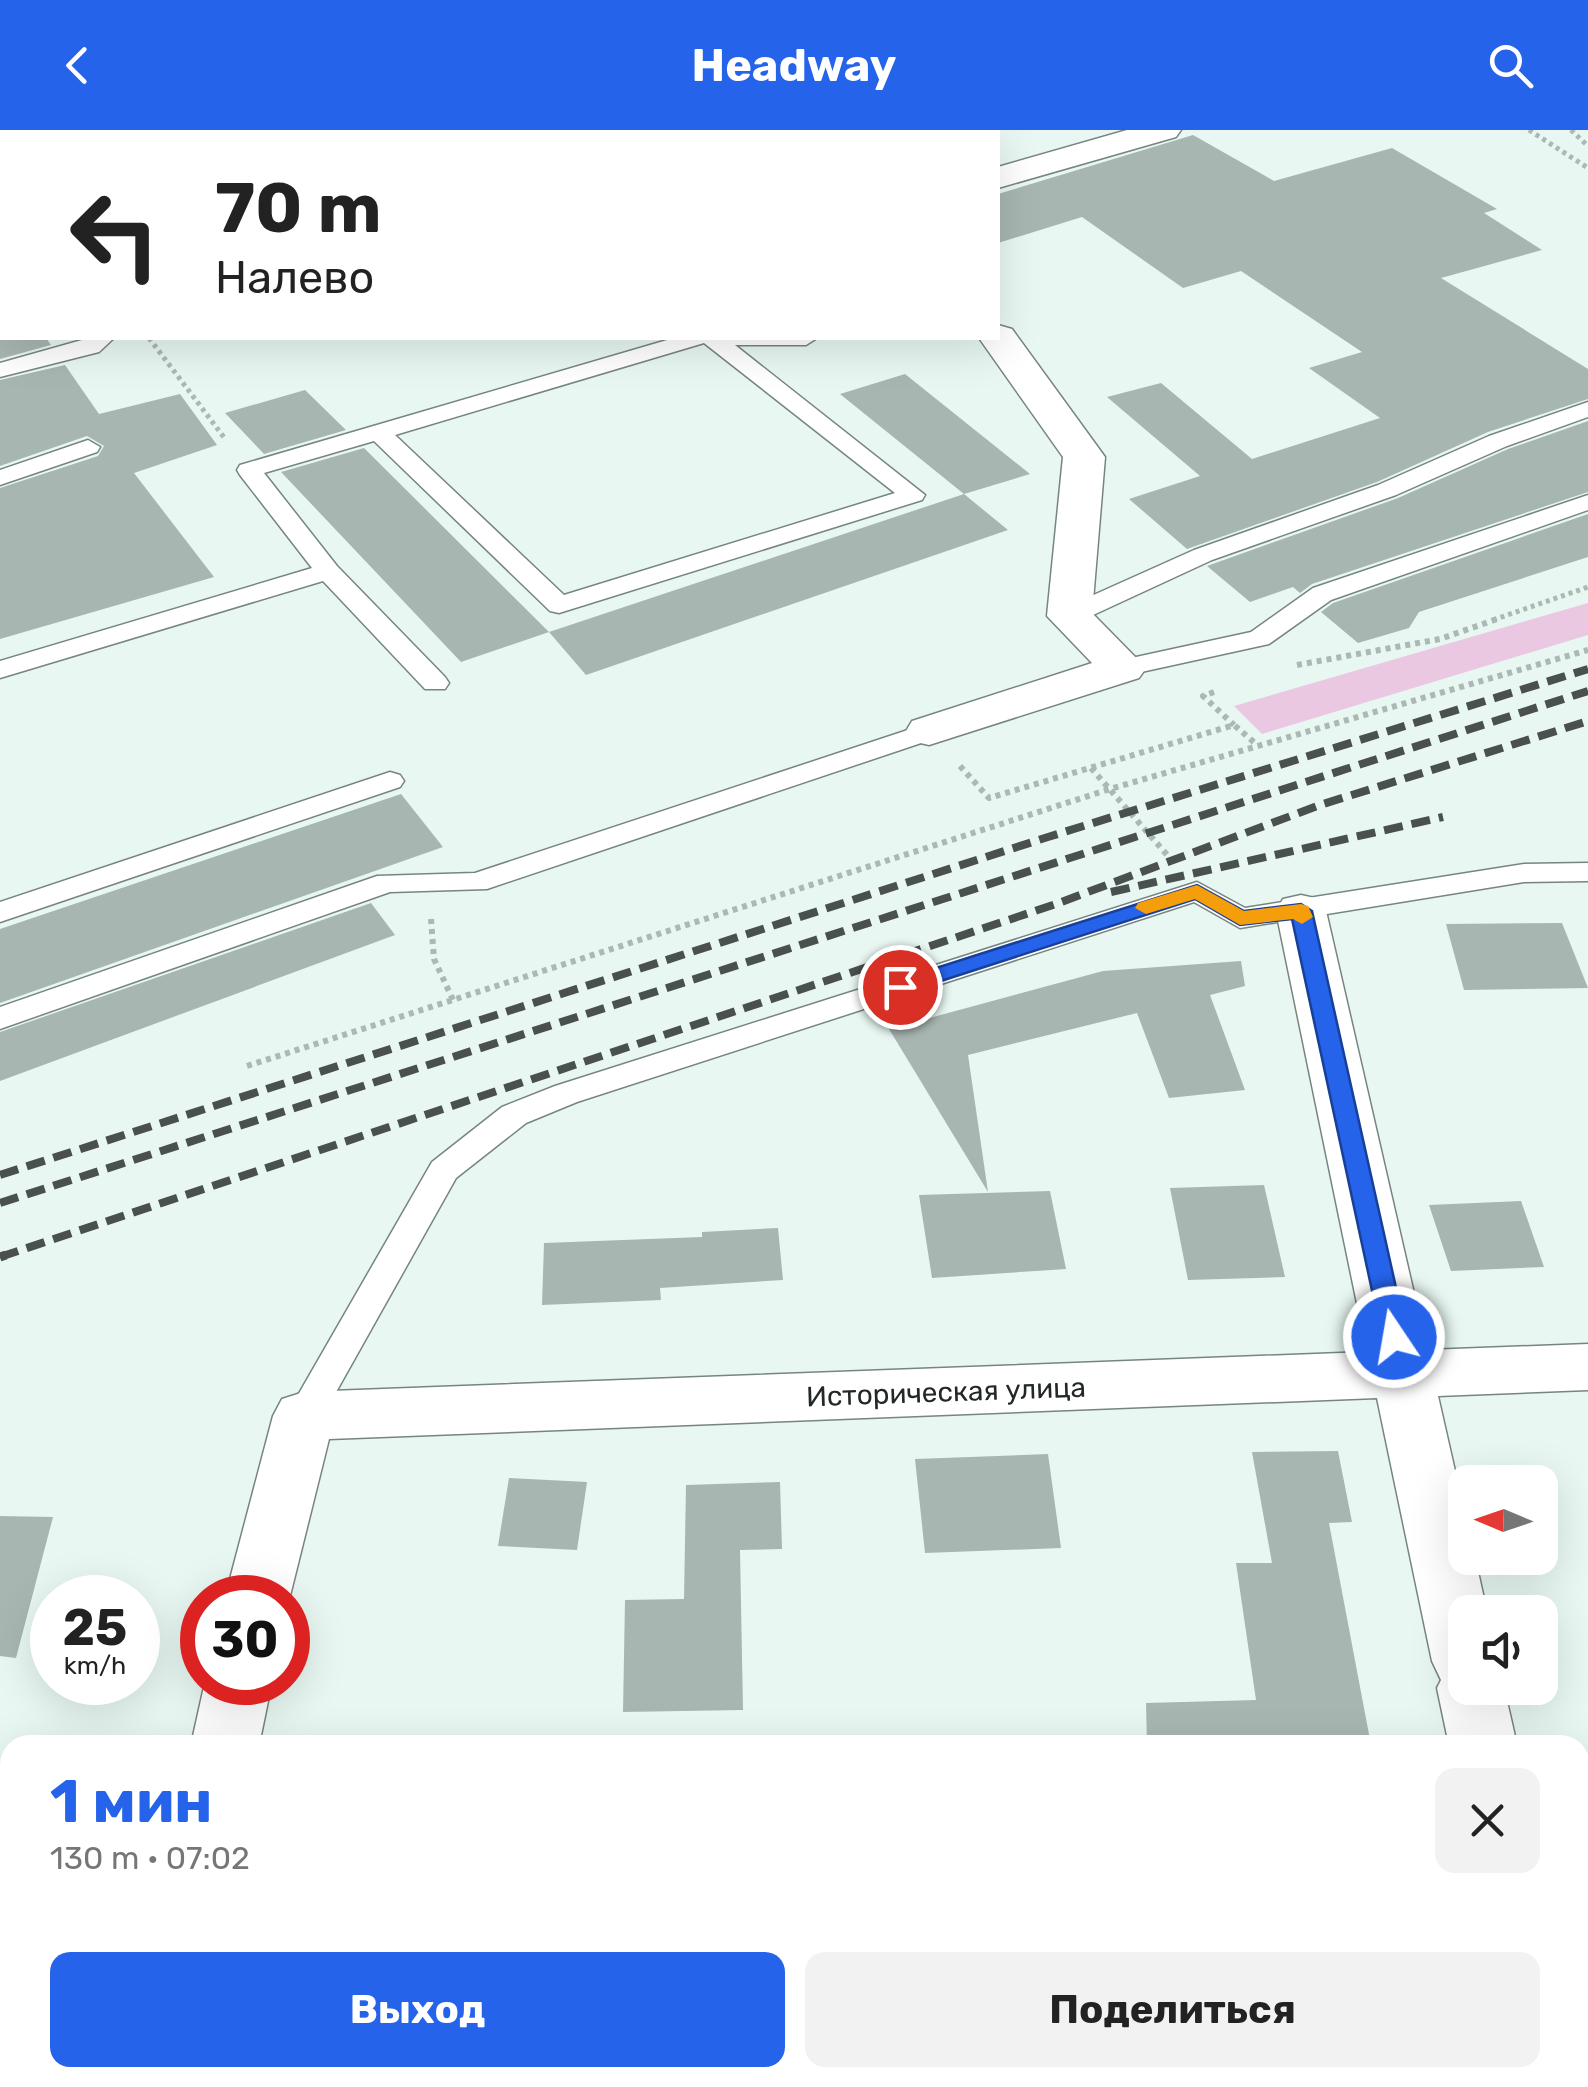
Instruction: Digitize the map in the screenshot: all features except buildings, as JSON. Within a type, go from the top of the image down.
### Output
[{"type":"street","points":[[1000,177],[1042,158],[1164,130]]},
{"type":"street","points":[[943,747],[1123,668],[1069,616],[1084,456],[1000,340]]},
{"type":"street","points":[[1301,911],[1451,1595]]},
{"type":"street","name":"Историческая улица","points":[[304,1416],[1588,1367]]},
{"type":"street","points":[[264,1575],[304,1416]]},
{"type":"street","points":[[227,1735],[234,1705]]},
{"type":"street","points":[[1475,1705],[1481,1735]]},
{"type":"lane","points":[[0,370],[91,346],[100,340]]},
{"type":"lane","points":[[435,683],[328,571],[249,470],[689,340]]},
{"type":"lane","points":[[378,432],[559,605],[913,495],[715,340]]},
{"type":"lane","points":[[1069,616],[1203,555],[1387,490],[1498,440],[1588,409]]},
{"type":"lane","points":[[0,478],[88,447]]},
{"type":"lane","points":[[1123,668],[1260,638],[1322,594],[1588,502]]},
{"type":"lane","points":[[0,670],[328,571]]},
{"type":"lane","points":[[0,1018],[387,883],[477,882],[943,747]]},
{"type":"lane","points":[[0,912],[390,781]]},
{"type":"lane","points":[[304,1416],[444,1170],[514,1115],[566,1094],[1197,891],[1240,918],[1524,872],[1588,872]]},
{"type":"path","points":[[1529,130],[1588,168]]},
{"type":"path","points":[[1571,130],[1588,146]]},
{"type":"path","points":[[151,340],[249,470]]},
{"type":"path","points":[[1290,666],[1440,639],[1588,588]]},
{"type":"path","points":[[247,1066],[1110,789],[1588,650]]},
{"type":"path","points":[[1203,696],[1257,744]]},
{"type":"path","points":[[943,747],[989,798],[1234,725]]},
{"type":"path","points":[[1091,768],[1168,857]]},
{"type":"path","points":[[434,959],[453,1000]]},
{"type":"shaded area","points":[[1588,603],[1588,635],[1262,734],[1234,706]]},
{"type":"railway","points":[[0,1175],[1048,837],[1588,669]]},
{"type":"railway","points":[[0,1203],[1588,691]]},
{"type":"railway","points":[[6,1255],[0,1257],[1056,904],[1320,805],[1588,721]]},
{"type":"railway","points":[[1111,892],[1443,817]]},
{"type":"slow traffic","points":[[1146,908],[1197,891],[1240,918],[1301,911],[1302,917]]},
{"type":"route","points":[[900,987],[1197,891],[1240,918],[1301,911],[1394,1337]]}]
